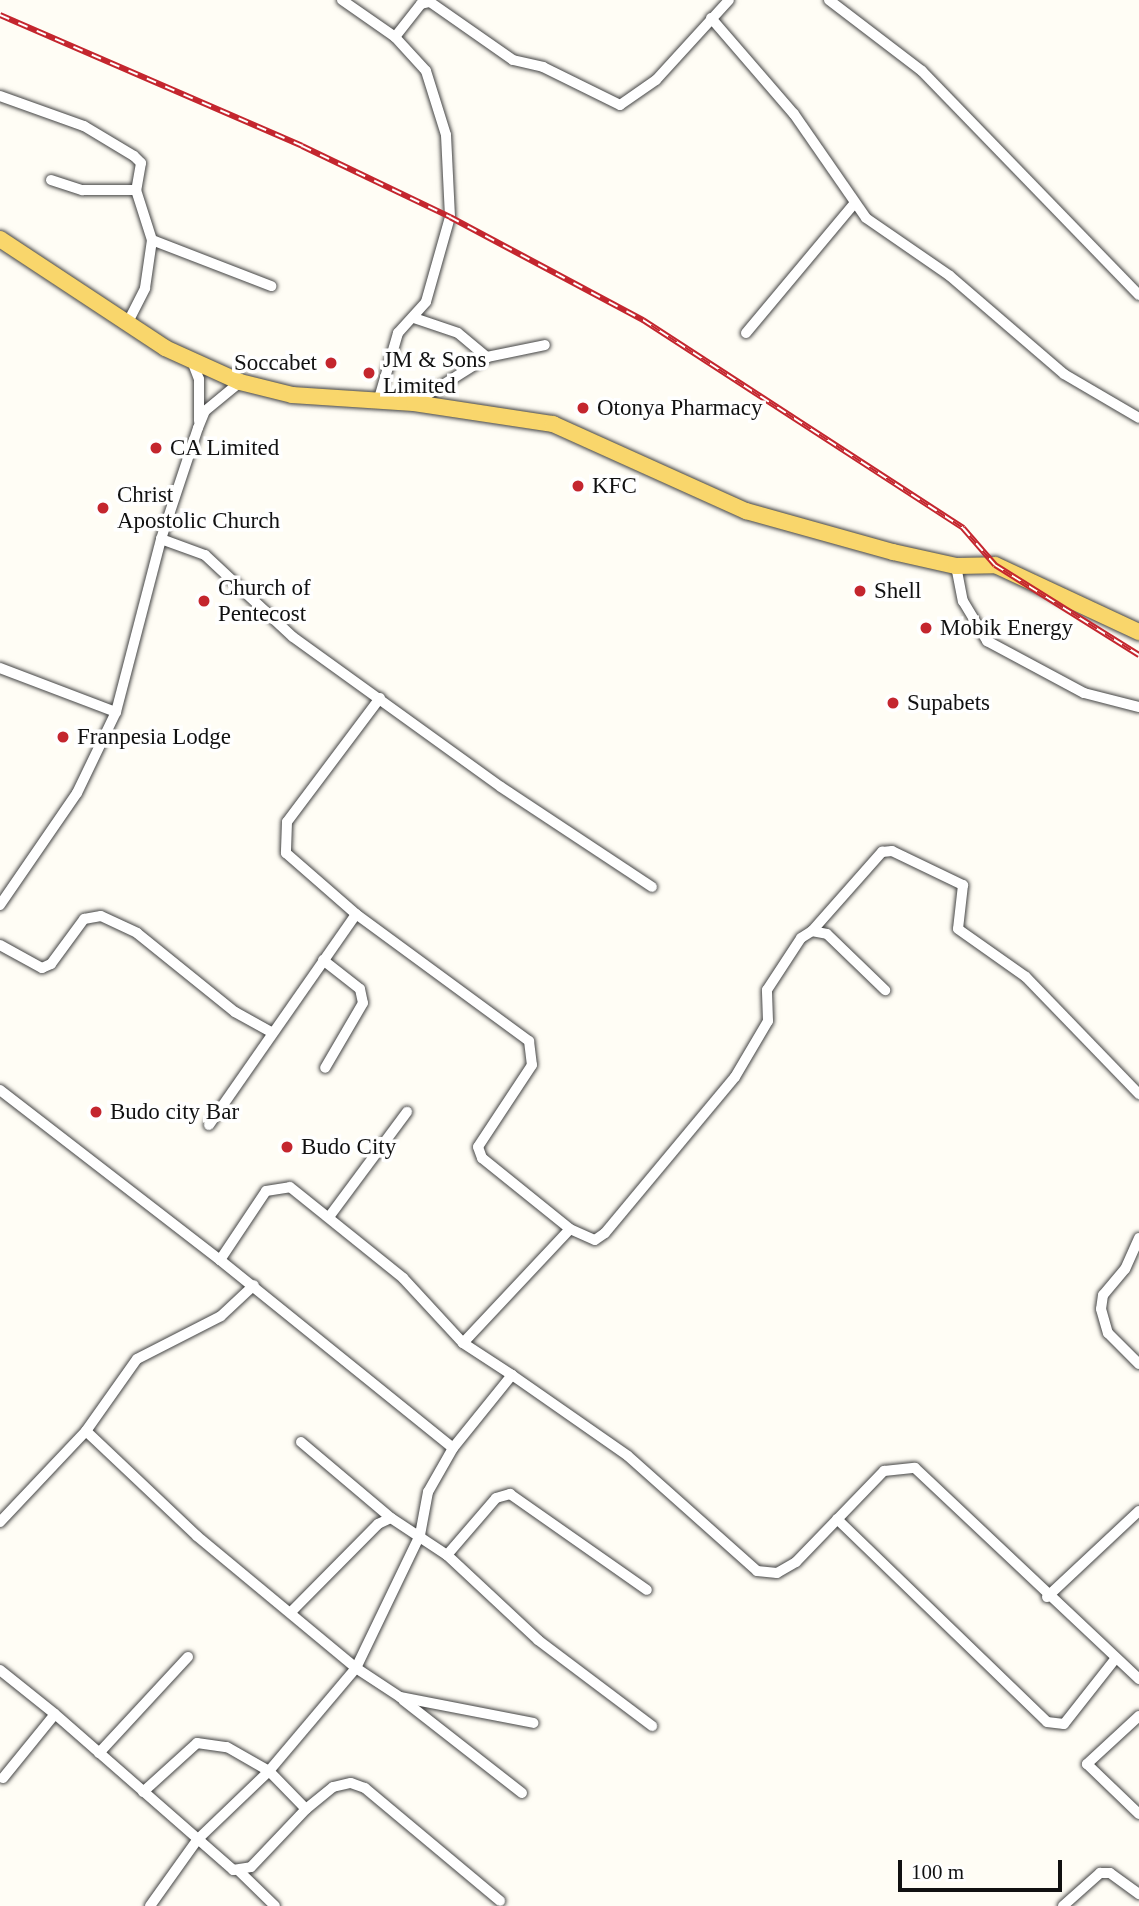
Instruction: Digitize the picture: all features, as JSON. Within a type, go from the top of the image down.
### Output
[{"type":"main road","points":[[0,239],[191,360],[240,382],[292,395],[414,403],[553,424],[746,512],[828,538],[956,566],[995,565],[1139,632]]},
{"type":"street","points":[[342,0],[395,37],[426,71],[441,110],[451,205],[426,302],[398,333],[377,402]]},
{"type":"street","points":[[395,37],[421,4],[430,2],[513,61],[543,67],[620,105],[656,79],[729,0]]},
{"type":"street","points":[[829,0],[922,71],[1139,295]]},
{"type":"street","points":[[711,18],[794,114],[853,204],[885,233],[950,276],[1065,374],[1139,418]]},
{"type":"street","points":[[0,96],[84,126],[141,163],[136,190],[152,240],[145,288],[128,322]]},
{"type":"street","points":[[51,180],[82,190],[136,190]]},
{"type":"street","points":[[746,334],[853,204]]},
{"type":"street","points":[[152,240],[271,286]]},
{"type":"street","points":[[414,318],[458,332],[487,358]]},
{"type":"street","points":[[414,403],[487,358],[545,345]]},
{"type":"street","points":[[191,360],[199,379],[198,428]]},
{"type":"street","points":[[0,905],[77,793],[116,712],[161,539],[198,428],[205,411],[240,382]]},
{"type":"street","points":[[161,539],[205,555],[293,637],[501,787],[652,887]]},
{"type":"street","points":[[956,566],[964,601],[986,640],[1084,693],[1139,707]]},
{"type":"street","points":[[0,668],[116,712]]},
{"type":"street","points":[[380,698],[287,822],[284,837],[286,853],[356,914],[529,1041],[532,1065],[478,1147],[482,1158],[570,1228],[595,1240],[605,1233],[735,1077],[768,1021],[767,990],[801,938],[812,931],[882,852],[892,851],[963,885],[958,929],[1026,977],[1139,1094]]},
{"type":"street","points":[[209,1125],[356,914]]},
{"type":"street","points":[[0,945],[42,968],[51,964],[84,919],[101,916],[137,933],[235,1012],[273,1033]]},
{"type":"street","points":[[812,931],[827,934],[885,990]]},
{"type":"street","points":[[323,960],[360,989],[363,1003],[325,1068]]},
{"type":"street","points":[[0,1090],[254,1285],[453,1448]]},
{"type":"street","points":[[329,1217],[407,1112]]},
{"type":"street","points":[[220,1260],[266,1191],[277,1185],[290,1187],[403,1278],[464,1343],[628,1456],[757,1571],[777,1573],[796,1562],[884,1471],[915,1468],[1047,1597],[1139,1679]]},
{"type":"street","points":[[464,1343],[570,1228]]},
{"type":"street","points":[[1139,1238],[1125,1269],[1103,1295],[1101,1309],[1108,1333],[1139,1364]]},
{"type":"street","points":[[0,1522],[86,1432],[137,1359],[221,1316],[254,1285]]},
{"type":"street","points":[[150,1906],[197,1840],[269,1772],[356,1668],[420,1535],[428,1492],[453,1448],[512,1375]]},
{"type":"street","points":[[86,1432],[157,1502],[356,1668],[400,1698],[522,1793]]},
{"type":"street","points":[[301,1442],[391,1518],[447,1555],[538,1640],[652,1726]]},
{"type":"street","points":[[447,1555],[496,1498],[510,1494],[647,1590]]},
{"type":"street","points":[[1047,1597],[1139,1511]]},
{"type":"street","points":[[291,1612],[379,1524],[391,1518]]},
{"type":"street","points":[[837,1519],[1047,1722],[1064,1724],[1116,1658]]},
{"type":"street","points":[[99,1753],[188,1657]]},
{"type":"street","points":[[0,1670],[55,1714],[197,1840],[239,1871],[275,1906]]},
{"type":"street","points":[[400,1698],[534,1723]]},
{"type":"street","points":[[3,1778],[55,1714]]},
{"type":"street","points":[[1139,1716],[1087,1764],[1139,1814]]},
{"type":"street","points":[[143,1792],[197,1743],[227,1747],[269,1772],[306,1809]]},
{"type":"street","points":[[239,1871],[250,1867],[306,1809],[333,1787],[351,1783],[365,1788],[500,1900]]},
{"type":"street","points":[[1063,1906],[1100,1873],[1110,1873],[1139,1894]]},
{"type":"railway","points":[[0,15],[302,146],[450,217],[643,320],[963,528],[995,565],[1139,655]]},
{"type":"place","name":"Soccabet","points":[[331,363]]},
{"type":"place","name":"JM & Sons Limited","points":[[369,373]]},
{"type":"place","name":"Otonya Pharmacy","points":[[583,408]]},
{"type":"place","name":"CA Limited","points":[[156,448]]},
{"type":"place","name":"KFC","points":[[578,486]]},
{"type":"place","name":"Christ Apostolic Church","points":[[103,508]]},
{"type":"place","name":"Shell","points":[[860,591]]},
{"type":"place","name":"Church of Pentecost","points":[[204,601]]},
{"type":"place","name":"Mobik Energy","points":[[926,628]]},
{"type":"place","name":"Supabets","points":[[893,703]]},
{"type":"place","name":"Franpesia Lodge","points":[[63,737]]},
{"type":"place","name":"Budo city Bar","points":[[96,1112]]},
{"type":"place","name":"Budo City","points":[[287,1147]]}]
